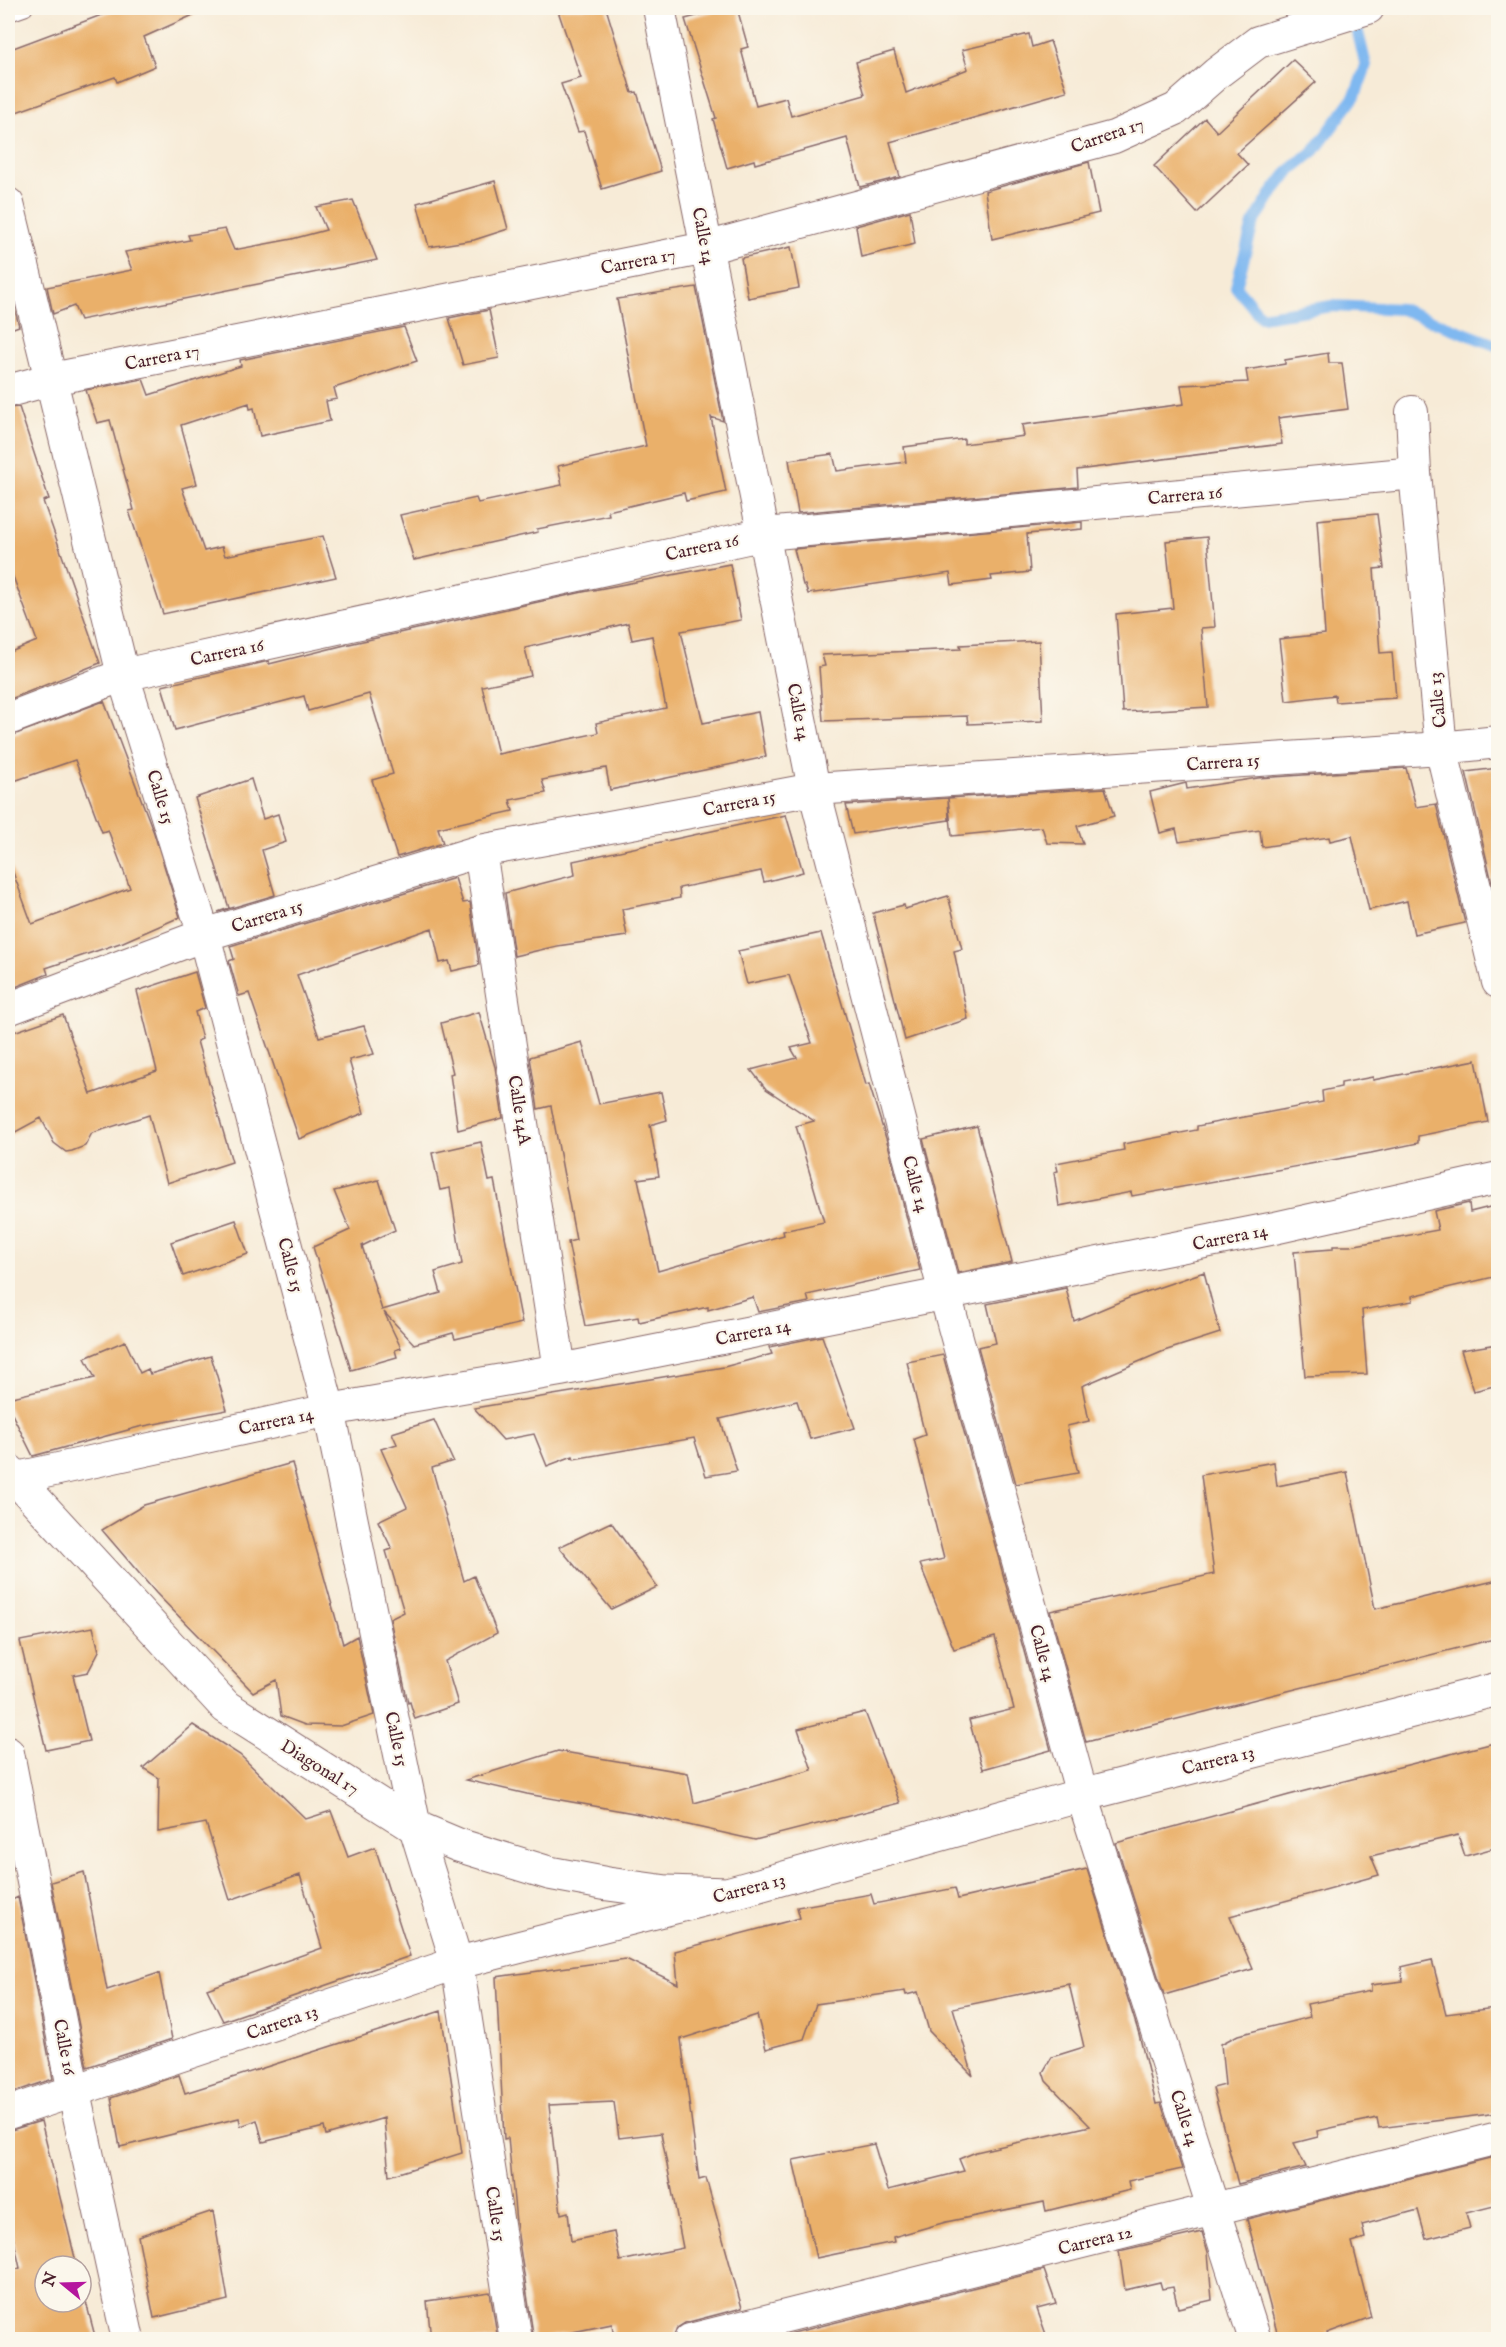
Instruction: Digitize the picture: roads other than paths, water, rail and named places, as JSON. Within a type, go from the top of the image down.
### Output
[{"type":"street","name":"Calle 14","points":[[659,8],[814,789],[945,1294],[1082,1795],[1255,2340]]},
{"type":"street","name":"Carrera 17","points":[[8,391],[52,379],[706,248],[1114,137],[1176,109],[1217,73],[1258,42],[1368,8]]},
{"type":"street","name":"Calle 15","points":[[8,204],[123,675],[204,935],[329,1410],[415,1827],[457,1963],[516,2340]]},
{"type":"street","name":"Calle 13","points":[[1412,412],[1415,473],[1441,748],[1498,982]]},
{"type":"street","name":"Carrera 16","points":[[8,720],[123,675],[765,534],[1415,473]]},
{"type":"street","name":"Carrera 15","points":[[8,1009],[204,935],[480,851],[814,789],[1441,748],[1498,742]]},
{"type":"street","name":"Calle 14A","points":[[480,851],[560,1370]]},
{"type":"street","name":"Carrera 14","points":[[10,1476],[329,1410],[560,1370],[1270,1229],[1498,1178]]},
{"type":"street","name":"Diagonal 17","points":[[10,1476],[226,1707],[415,1827],[458,1845],[549,1873],[655,1890],[727,1894]]},
{"type":"street","name":"Carrera 13","points":[[8,2113],[74,2093],[457,1963],[727,1894],[1082,1795],[1498,1689]]},
{"type":"street","name":"Calle 16","points":[[8,1753],[74,2093],[128,2340]]},
{"type":"street","name":"Carrera 12","points":[[690,2340],[1498,2138]]},
{"type":"lane","points":[[8,14],[25,8]]},
{"type":"waterway","points":[[1353,12],[1366,66],[1355,96],[1315,150],[1289,171],[1270,196],[1253,224],[1236,287],[1261,317],[1332,306],[1401,309],[1498,346]]}]
